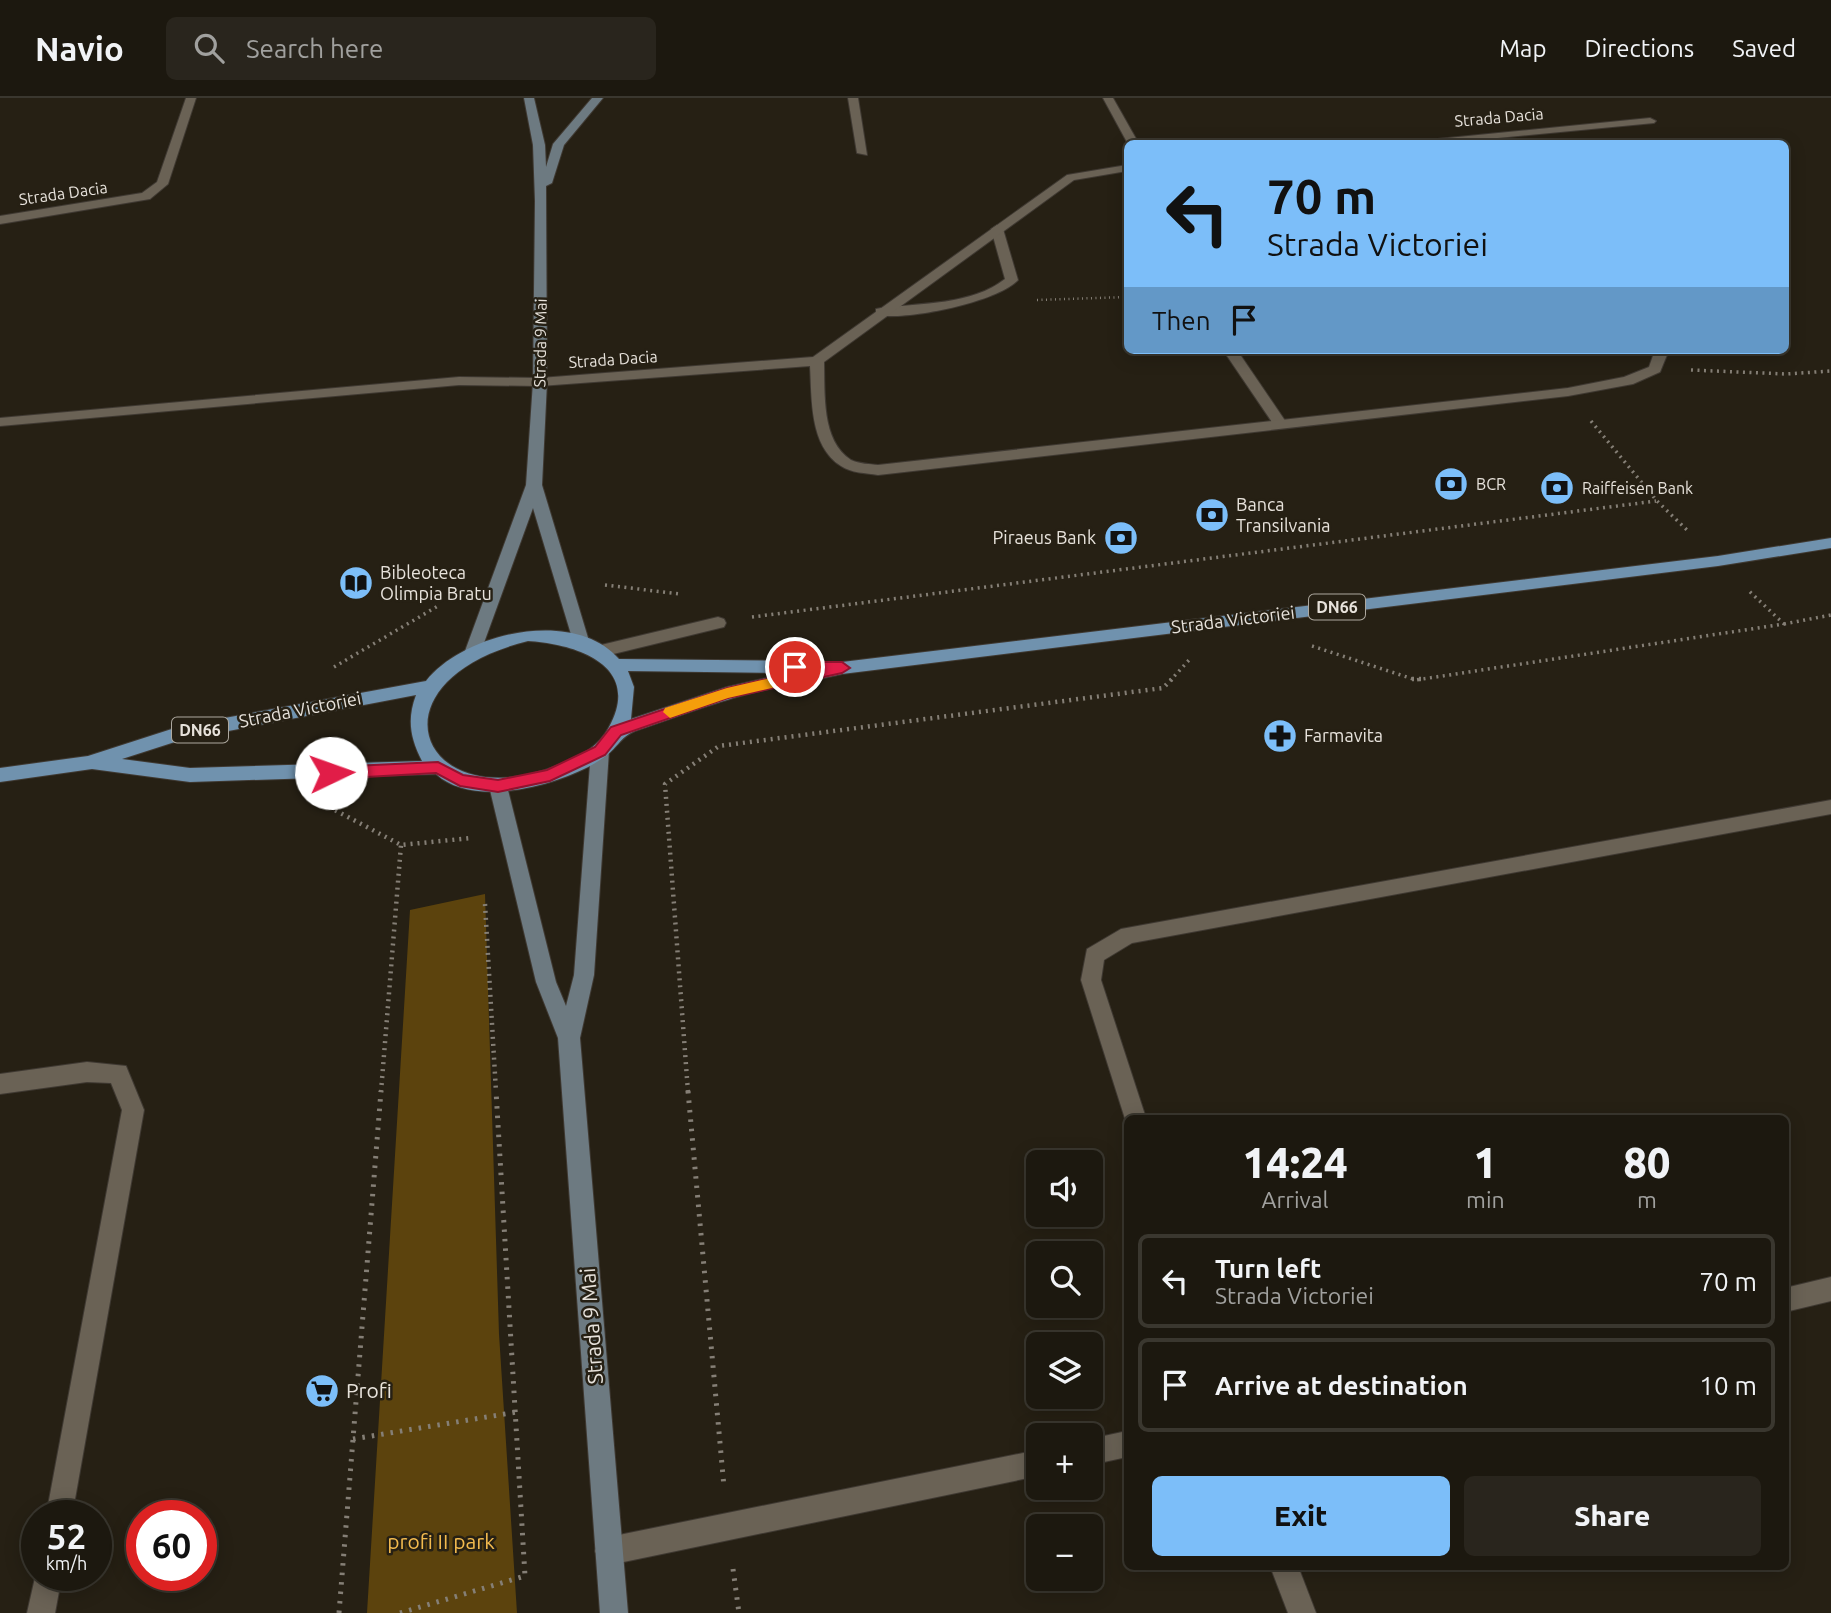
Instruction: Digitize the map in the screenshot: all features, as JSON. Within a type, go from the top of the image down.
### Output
[{"type":"main road","name":"Strada 9 Mai","points":[[473,651],[534,485],[540,382],[541,201],[538,145],[528,98]]},
{"type":"main road","name":"Strada 9 Mai","points":[[541,201],[559,144],[598,98]]},
{"type":"main road","name":"Strada 9 Mai","points":[[534,485],[581,641]]},
{"type":"main road","name":"Strada Victoriei","points":[[616,731],[727,693],[842,668],[1718,561],[1831,542]]},
{"type":"main road","name":"Strada Victoriei","points":[[528,635],[556,636],[581,641],[601,652],[615,665],[623,680],[626,696],[624,713],[616,731],[600,751],[550,775],[498,786],[460,780],[438,767],[424,750],[419,729],[421,707],[432,685],[473,651],[528,635]]},
{"type":"main road","name":"Strada Victoriei","points":[[615,665],[842,668]]},
{"type":"main road","name":"Strada Victoriei","points":[[0,775],[88,762],[181,733],[432,685]]},
{"type":"main road","name":"Strada 9 Mai","points":[[600,751],[584,975],[569,1038],[614,1613]]},
{"type":"main road","name":"Strada Victoriei","points":[[88,762],[190,775],[260,775],[438,767]]},
{"type":"main road","name":"Strada 9 Mai","points":[[498,786],[546,982],[569,1038]]},
{"type":"street","name":"Strada Dacia","points":[[0,220],[146,197],[162,184],[191,98]]},
{"type":"street","points":[[853,98],[863,153]]},
{"type":"street","points":[[1108,98],[1132,140]]},
{"type":"street","name":"Strada Dacia","points":[[1439,140],[1650,121]]},
{"type":"street","points":[[1545,131],[1553,140]]},
{"type":"street","points":[[1124,168],[1070,177],[817,361],[820,412],[830,446],[847,464],[878,470],[1568,392],[1628,381],[1656,369],[1661,354]]},
{"type":"street","points":[[881,312],[1003,290],[1012,280],[997,229]]},
{"type":"street","points":[[1233,354],[1281,425]]},
{"type":"street","name":"Strada Dacia","points":[[0,422],[459,381],[540,382],[817,361]]},
{"type":"street","points":[[601,652],[718,623]]},
{"type":"street","points":[[1134,1115],[1091,980],[1094,955],[1128,935],[1831,807]]},
{"type":"street","points":[[0,1084],[86,1072],[118,1073],[132,1110],[61,1500]]},
{"type":"street","points":[[1789,1299],[1831,1289]]},
{"type":"street","points":[[1103,1449],[1124,1445]]},
{"type":"street","points":[[609,1551],[1026,1465]]},
{"type":"street","points":[[1286,1570],[1302,1613]]},
{"type":"street","points":[[41,1613],[45,1591]]},
{"type":"path","points":[[1003,290],[1055,301],[1124,297]]},
{"type":"path","points":[[1656,369],[1786,374],[1831,371]]},
{"type":"path","points":[[718,623],[1657,500],[1568,392]]},
{"type":"path","points":[[1718,561],[1784,624]]},
{"type":"path","points":[[331,668],[360,649],[411,627],[438,606]]},
{"type":"path","points":[[1300,648],[1313,646],[1416,680],[1831,615]]},
{"type":"path","points":[[727,1526],[676,957],[665,784],[719,746],[1163,688],[1190,659]]},
{"type":"path","points":[[326,806],[401,845],[483,836]]},
{"type":"path","points":[[340,1613],[401,845]]},
{"type":"path","points":[[400,1613],[525,1576],[517,1412],[488,992],[485,901]]},
{"type":"path","points":[[353,1440],[517,1412]]},
{"type":"green space","name":"profi II park","points":[[485,894],[499,1334],[517,1613],[367,1613],[410,910]]},
{"type":"slow traffic","points":[[670,712],[727,693],[784,681]]},
{"type":"place","name":"BCR","points":[[1451,484]]},
{"type":"place","name":"Raiffeisen Bank","points":[[1557,488]]},
{"type":"place","name":"Banca Transilvania","points":[[1212,515]]},
{"type":"place","name":"Piraeus Bank","points":[[1121,538]]},
{"type":"place","name":"Bibleoteca Olimpia Bratu","points":[[356,583]]},
{"type":"place","name":"Farmavita","points":[[1280,736]]},
{"type":"place","name":"Profi","points":[[322,1391]]},
{"type":"route","points":[[331,773],[438,767],[460,780],[498,786],[550,775],[600,751],[616,731],[727,693],[842,668],[795,667]]}]
